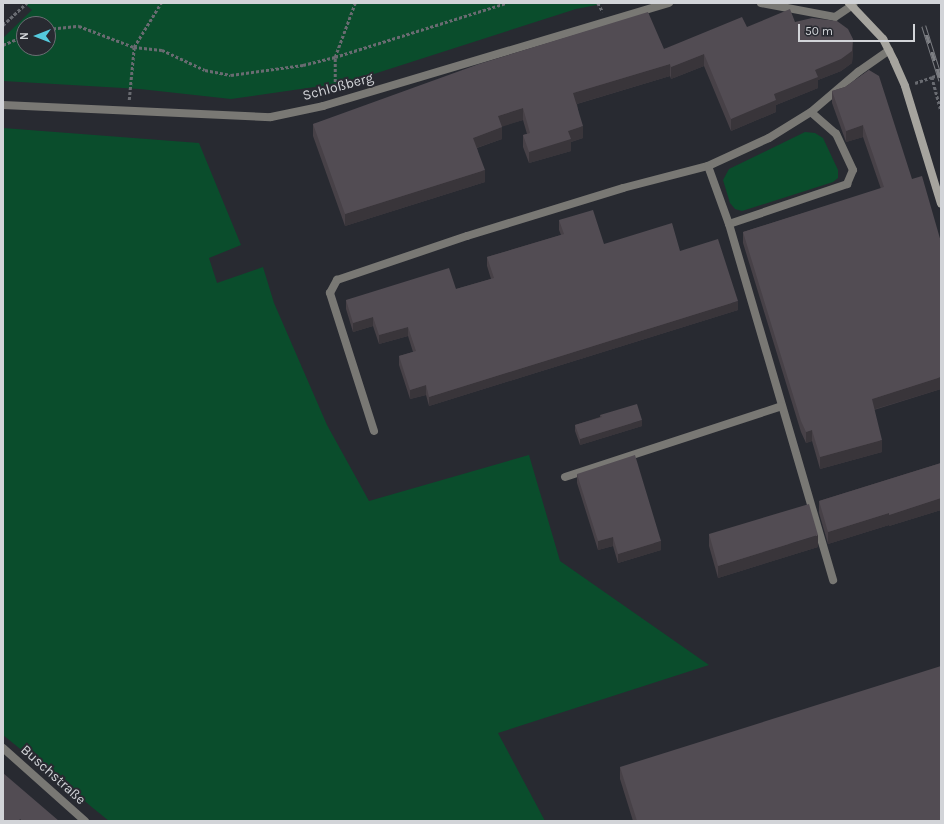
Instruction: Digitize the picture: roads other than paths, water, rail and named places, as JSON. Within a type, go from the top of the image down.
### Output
[{"type":"main road","points":[[851,4],[889,50],[905,86],[941,204]]},
{"type":"street","name":"Schloßberg","points":[[3,105],[128,112],[271,117],[335,102],[669,3]]},
{"type":"street","points":[[761,3],[835,17],[851,4]]},
{"type":"street","points":[[374,431],[330,293],[337,280],[496,227],[623,188],[708,166],[769,138],[811,112],[858,72],[889,50]]},
{"type":"street","points":[[729,224],[847,184],[853,170],[836,134],[811,112]]},
{"type":"street","points":[[708,166],[729,224],[832,580]]},
{"type":"street","points":[[565,477],[782,406]]},
{"type":"street","name":"Buschstraße","points":[[3,748],[85,821]]},
{"type":"railway","points":[[924,26],[941,80]]}]
